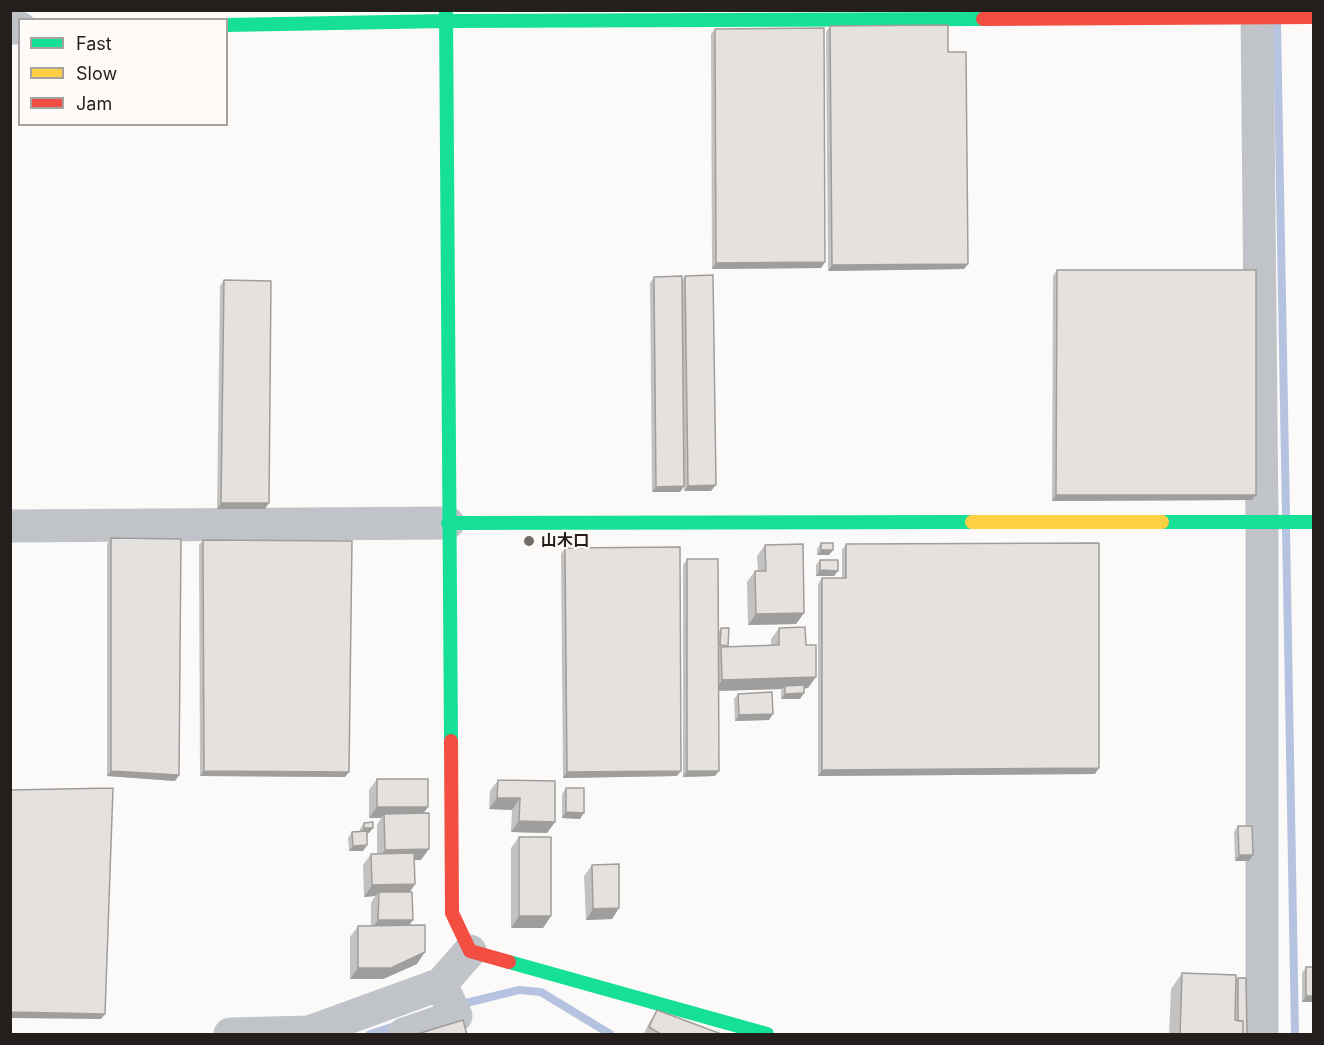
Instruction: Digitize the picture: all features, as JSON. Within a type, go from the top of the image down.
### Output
[{"type":"street","points":[[1257,14],[1262,522],[1262,1035]]},
{"type":"street","points":[[228,25],[446,16],[1257,14],[1314,17]]},
{"type":"street","points":[[446,16],[452,913],[470,951],[767,1035]]},
{"type":"street","points":[[10,526],[1314,522]]},
{"type":"street","points":[[230,1035],[309,1032],[441,984],[470,951]]},
{"type":"street","points":[[404,1035],[456,1016],[441,984]]},
{"type":"building","points":[[948,25],[948,52],[966,52],[968,264],[832,265],[830,26]]},
{"type":"building","points":[[824,28],[825,262],[716,263],[715,29]]},
{"type":"building","points":[[1057,270],[1256,270],[1256,495],[1056,495]]},
{"type":"building","points":[[713,275],[716,485],[688,486],[685,276]]},
{"type":"building","points":[[682,276],[684,486],[656,487],[654,277]]},
{"type":"building","points":[[224,280],[271,281],[269,503],[221,503]]},
{"type":"building","points":[[111,538],[181,539],[179,775],[111,771]]},
{"type":"building","points":[[203,540],[352,541],[349,772],[204,771]]},
{"type":"building","points":[[821,543],[833,543],[833,550],[821,550]]},
{"type":"building","points":[[1099,543],[1099,768],[822,770],[822,578],[846,578],[846,544]]},
{"type":"building","points":[[803,544],[804,613],[756,614],[755,571],[766,571],[765,545]]},
{"type":"building","points":[[680,547],[681,771],[567,772],[565,548]]},
{"type":"building","points":[[687,559],[718,559],[719,771],[687,771]]},
{"type":"building","points":[[820,560],[838,560],[838,571],[820,570]]},
{"type":"building","points":[[805,627],[806,645],[816,645],[816,677],[722,680],[721,647],[779,645],[779,628]]},
{"type":"building","points":[[721,628],[729,628],[728,646],[720,645]]},
{"type":"building","points":[[804,685],[804,693],[785,694],[785,686]]},
{"type":"building","points":[[772,692],[773,714],[739,715],[738,694]]},
{"type":"building","points":[[377,779],[428,779],[428,807],[377,807]]},
{"type":"building","points":[[498,780],[555,781],[555,822],[519,821],[520,798],[497,798]]},
{"type":"building","points":[[113,788],[105,1014],[10,1012],[10,790]]},
{"type":"building","points":[[566,788],[584,788],[584,813],[566,812]]},
{"type":"building","points":[[429,813],[429,849],[385,850],[384,814]]},
{"type":"building","points":[[373,822],[373,828],[364,828],[364,823]]},
{"type":"building","points":[[1238,826],[1252,826],[1253,855],[1239,855]]},
{"type":"building","points":[[367,831],[367,845],[353,846],[352,832]]},
{"type":"building","points":[[519,837],[551,837],[551,916],[519,916]]},
{"type":"building","points":[[414,853],[415,884],[372,885],[371,854]]},
{"type":"building","points":[[619,864],[619,908],[593,909],[592,865]]},
{"type":"building","points":[[379,892],[412,892],[413,920],[378,920]]},
{"type":"building","points":[[425,925],[425,952],[391,968],[358,968],[358,926]]},
{"type":"building","points":[[1306,967],[1314,967],[1314,996],[1306,996]]},
{"type":"building","points":[[1182,973],[1236,975],[1235,1020],[1243,1021],[1243,1035],[1180,1035]]},
{"type":"building","points":[[1238,978],[1246,978],[1247,1035],[1243,1035],[1243,1021],[1238,1021]]},
{"type":"building","points":[[657,1010],[724,1035],[659,1035],[649,1027]]},
{"type":"building","points":[[463,1020],[467,1035],[414,1035]]},
{"type":"waterway","points":[[1277,24],[1286,515]]},
{"type":"waterway","points":[[1286,528],[1295,1034]]},
{"type":"waterway","points":[[458,1005],[519,990],[541,992],[610,1034]]},
{"type":"waterway","points":[[370,1034],[398,1025]]},
{"type":"traffic: fast","points":[[446,10],[451,741]]},
{"type":"traffic: fast","points":[[228,25],[446,21],[983,19]]},
{"type":"traffic: fast","points":[[448,523],[972,522]]},
{"type":"traffic: fast","points":[[1162,522],[1314,522]]},
{"type":"traffic: fast","points":[[509,962],[767,1034]]},
{"type":"traffic: slow","points":[[972,522],[1162,522]]},
{"type":"traffic: jam","points":[[983,19],[1314,17]]},
{"type":"traffic: jam","points":[[451,741],[452,913],[470,951],[509,962]]},
{"type":"place","name":"山木口","points":[[529,541]]}]
